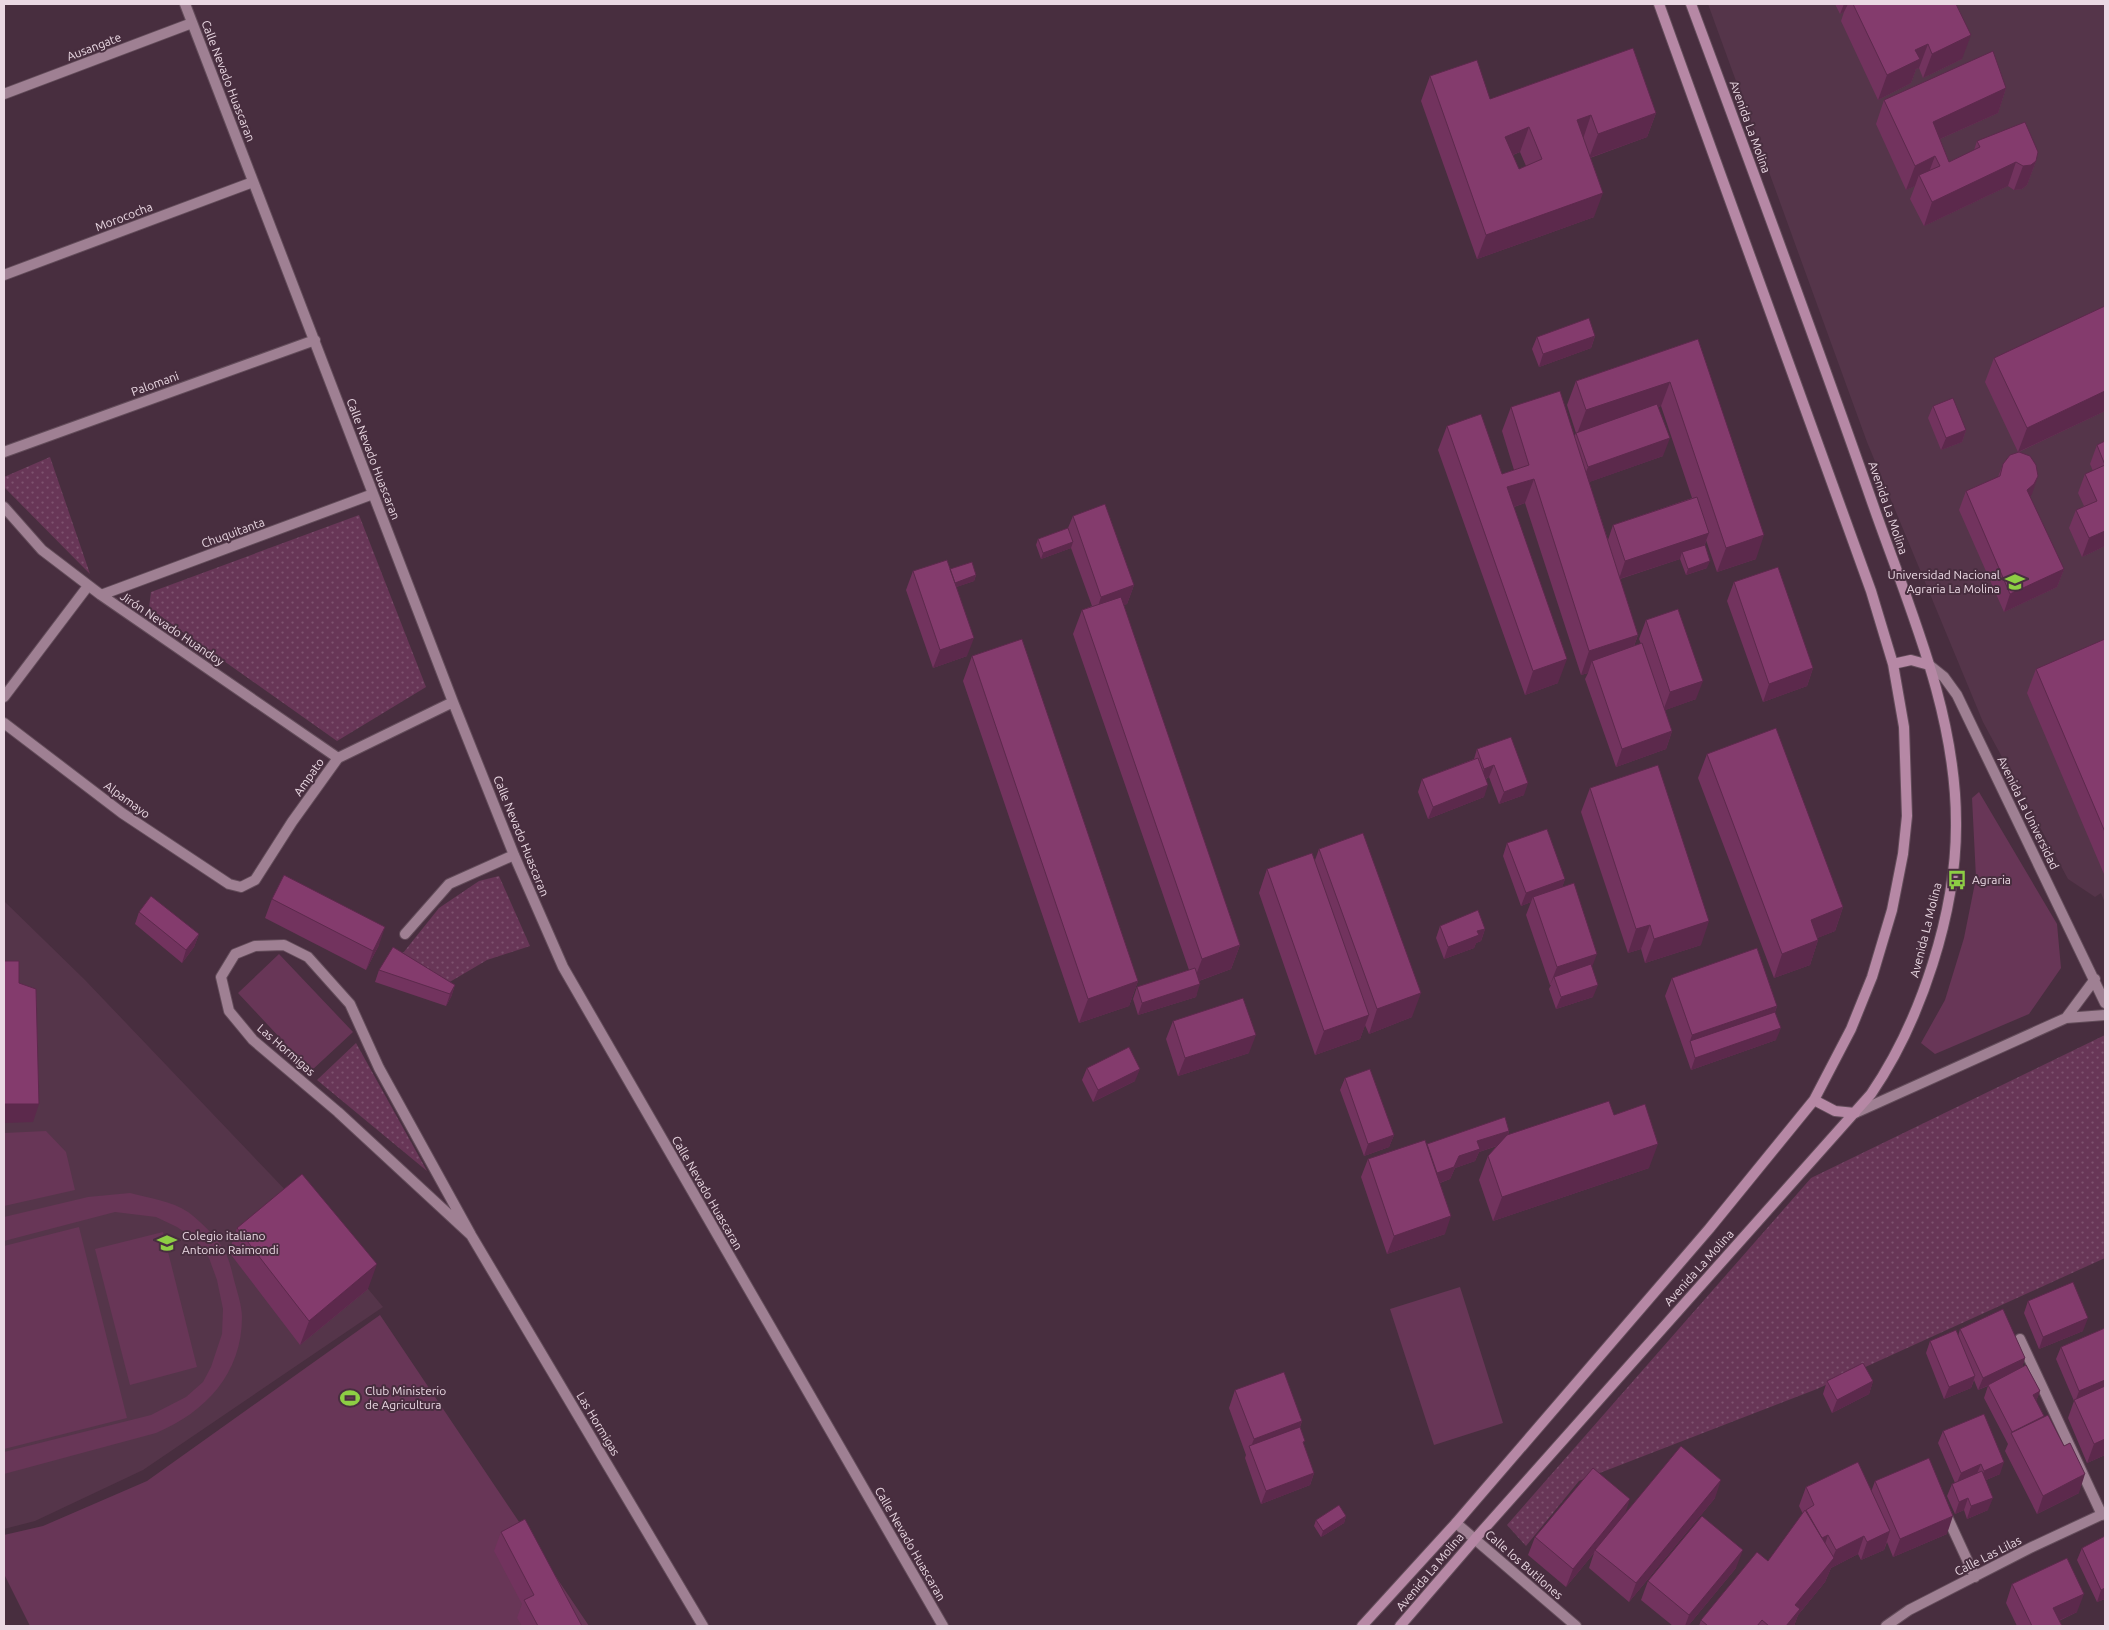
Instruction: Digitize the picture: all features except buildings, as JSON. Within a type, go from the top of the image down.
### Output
[{"type":"main road","name":"Avenida La Molina","points":[[1362,1626],[1456,1523],[1709,1230],[1814,1100],[1851,1029],[1872,977],[1892,910],[1903,854],[1908,816],[1907,777],[1904,727],[1893,664],[1871,592],[1659,4]]},
{"type":"main road","name":"Avenida La Molina","points":[[1400,1626],[1475,1538],[1871,1094],[1904,1038],[1920,1000],[1933,961],[1947,904],[1956,822],[1953,775],[1950,746],[1929,665],[1814,337],[1691,4]]},
{"type":"main road","points":[[1893,664],[1911,660],[1929,665]]},
{"type":"main road","points":[[1814,1100],[1835,1111],[1855,1113]]},
{"type":"street","name":"Calle Nevado Huascaran","points":[[185,4],[453,702],[514,855],[563,967],[943,1626]]},
{"type":"street","name":"Ausangate","points":[[4,94],[192,23]]},
{"type":"street","name":"Morococha","points":[[4,276],[253,182]]},
{"type":"street","name":"Palomani","points":[[4,452],[315,340]]},
{"type":"street","name":"Chuquitanta","points":[[100,595],[373,494]]},
{"type":"street","name":"Jirón Nevado Huandoy","points":[[4,507],[42,550],[88,586],[338,758]]},
{"type":"street","points":[[4,697],[88,586]]},
{"type":"street","name":"Avenida La Universidad","points":[[1929,665],[1944,677],[1956,695],[2105,1003]]},
{"type":"street","name":"Ampato","points":[[241,886],[255,880],[292,822],[338,758],[453,702]]},
{"type":"street","name":"Alpamayo","points":[[4,723],[122,813],[229,884],[241,886]]},
{"type":"street","points":[[405,934],[449,884],[514,855]]},
{"type":"street","name":"Las Hormigas","points":[[471,1235],[338,1112],[253,1040],[229,1011],[221,977],[235,954],[255,946],[284,946],[308,958],[350,1004],[378,1068],[471,1235],[703,1626]]},
{"type":"street","points":[[2066,1018],[2095,979]]},
{"type":"street","points":[[1855,1113],[2066,1018],[2105,1015]]},
{"type":"street","points":[[2020,1339],[2103,1514]]},
{"type":"street","points":[[1940,1499],[1976,1577]]},
{"type":"street","name":"Calle Las Lilas","points":[[1886,1626],[1909,1610],[2032,1547],[2103,1514]]},
{"type":"street","name":"Calle los Butilones","points":[[1456,1523],[1576,1626]]},
{"type":"shaded area","name":"Universidad Nacional Agraria La Molina","points":[[1708,4],[2105,4],[2105,903],[2101,893],[2095,897],[2068,879],[1983,722],[1867,442]]},
{"type":"shaded area","points":[[50,457],[90,574],[4,487],[4,477]]},
{"type":"shaded area","points":[[359,515],[426,687],[337,741],[149,608],[151,592]]},
{"type":"shaded area","points":[[1979,792],[2057,924],[2061,968],[2029,1014],[1935,1054],[1921,1043],[1945,1000],[1964,938],[1976,878],[1972,798]]},
{"type":"shaded area","points":[[499,876],[530,946],[487,960],[448,983],[403,953],[439,908],[479,881]]},
{"type":"shaded area","name":"Colegio italiano Antonio Raimondi","points":[[4,901],[85,980],[293,1198],[383,1307],[143,1470],[35,1521],[4,1529]]},
{"type":"shaded area","points":[[279,954],[353,1032],[311,1071],[238,993]]},
{"type":"shaded area","points":[[2105,1035],[2105,1258],[1817,1389],[1579,1481],[1526,1546],[1507,1525],[1811,1178]]},
{"type":"shaded area","points":[[356,1043],[427,1171],[317,1080]]},
{"type":"shaded area","points":[[46,1131],[66,1152],[75,1190],[4,1206],[4,1133]]},
{"type":"shaded area","points":[[130,1193],[167,1202],[182,1208],[220,1243],[231,1267],[242,1313],[236,1356],[218,1388],[191,1414],[174,1424],[156,1433],[4,1474],[4,1452],[151,1415],[186,1397],[203,1382],[211,1367],[222,1334],[223,1309],[217,1280],[209,1258],[196,1240],[177,1227],[156,1217],[115,1212],[4,1241],[4,1217],[88,1197]]},
{"type":"shaded area","points":[[79,1227],[127,1418],[4,1449],[4,1246]]},
{"type":"shaded area","points":[[163,1232],[197,1367],[130,1385],[95,1249]]},
{"type":"shaded area","points":[[1460,1287],[1503,1423],[1434,1445],[1390,1309]]},
{"type":"shaded area","name":"Club Ministerio de Agricultura","points":[[380,1315],[589,1626],[30,1626],[4,1574],[4,1535],[43,1526],[147,1481]]},
{"type":"place","name":"Universidad Nacional Agraria La Molina","points":[[2015,582]]},
{"type":"place","name":"Agraria","points":[[1957,880]]},
{"type":"place","name":"Colegio italiano Antonio Raimondi","points":[[167,1243]]},
{"type":"place","name":"Club Ministerio de Agricultura","points":[[350,1398]]}]
